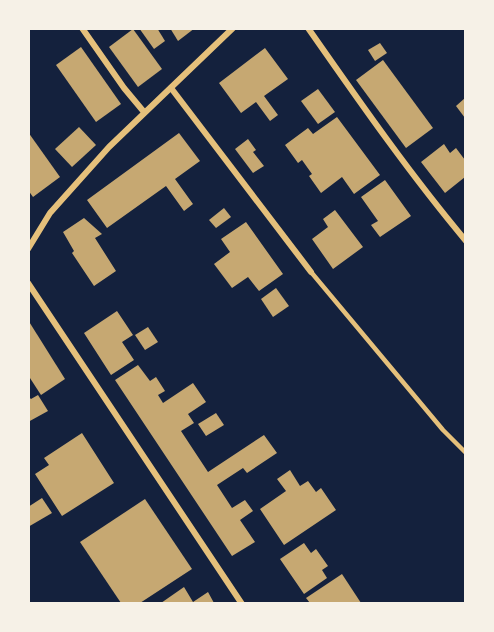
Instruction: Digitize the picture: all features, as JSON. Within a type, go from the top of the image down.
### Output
[{"type":"street","points":[[82,28],[124,88],[144,112]]},
{"type":"street","points":[[28,249],[50,213],[109,147],[233,28]]},
{"type":"street","points":[[308,28],[382,134],[465,242]]},
{"type":"street","points":[[171,88],[311,272]]},
{"type":"street","points":[[28,283],[242,603]]},
{"type":"lane","points":[[311,272],[443,430],[465,453]]},
{"type":"building","points":[[139,28],[157,28],[165,41],[154,49]]},
{"type":"building","points":[[170,28],[195,28],[178,41]]},
{"type":"building","points":[[133,29],[162,69],[138,87],[109,47]]},
{"type":"building","points":[[380,43],[387,53],[375,61],[368,50]]},
{"type":"building","points":[[81,47],[121,104],[96,122],[56,65]]},
{"type":"building","points":[[265,48],[288,79],[264,96],[278,115],[270,121],[256,102],[241,113],[219,83]]},
{"type":"building","points":[[383,60],[433,128],[406,148],[356,80]]},
{"type":"building","points":[[318,89],[335,112],[318,124],[301,101]]},
{"type":"building","points":[[465,98],[465,118],[456,106]]},
{"type":"building","points":[[337,117],[380,175],[354,194],[342,177],[321,193],[309,176],[312,174],[302,160],[298,163],[285,145],[308,128],[313,134]]},
{"type":"building","points":[[79,127],[96,145],[72,167],[55,149]]},
{"type":"building","points":[[28,132],[60,177],[33,197],[28,190]]},
{"type":"building","points":[[179,133],[200,161],[175,179],[193,204],[184,211],[166,186],[107,228],[87,200]]},
{"type":"building","points":[[248,139],[256,150],[253,152],[264,166],[253,173],[235,149]]},
{"type":"building","points":[[444,144],[450,153],[456,148],[465,160],[465,177],[445,193],[421,162]]},
{"type":"building","points":[[385,180],[411,216],[380,237],[371,225],[378,221],[361,197]]},
{"type":"building","points":[[224,208],[231,217],[216,228],[209,220]]},
{"type":"building","points":[[335,210],[363,247],[333,269],[312,239],[328,227],[323,219]]},
{"type":"building","points":[[84,218],[102,234],[95,238],[116,271],[94,286],[72,253],[74,251],[63,232]]},
{"type":"building","points":[[246,222],[283,274],[259,291],[248,277],[232,288],[214,264],[230,252],[221,239]]},
{"type":"building","points":[[276,288],[289,306],[273,317],[261,299]]},
{"type":"building","points":[[117,311],[133,335],[122,342],[134,360],[111,375],[84,333]]},
{"type":"building","points":[[28,320],[65,379],[41,395],[28,375]]},
{"type":"building","points":[[148,327],[158,342],[145,350],[135,335]]},
{"type":"building","points":[[138,365],[150,381],[156,377],[165,391],[158,395],[163,403],[193,383],[206,402],[188,414],[194,423],[181,431],[208,472],[264,435],[277,453],[247,473],[243,468],[217,485],[232,508],[245,500],[253,511],[240,520],[255,542],[232,556],[115,380]]},
{"type":"building","points":[[38,395],[48,411],[28,422],[28,396],[31,399]]},
{"type":"building","points":[[216,413],[224,425],[206,436],[198,424]]},
{"type":"building","points":[[82,433],[114,483],[62,516],[35,474],[49,465],[44,458]]},
{"type":"building","points":[[290,470],[300,486],[308,481],[316,492],[321,488],[336,510],[284,545],[260,509],[286,491],[277,479]]},
{"type":"building","points":[[42,498],[52,513],[28,527],[28,507]]},
{"type":"building","points":[[145,499],[192,569],[140,603],[121,603],[80,542]]},
{"type":"building","points":[[304,543],[311,553],[316,549],[328,566],[322,570],[327,578],[304,594],[280,559]]},
{"type":"building","points":[[342,574],[361,603],[310,603],[306,598]]},
{"type":"building","points":[[184,587],[193,602],[208,592],[214,603],[161,603]]}]
